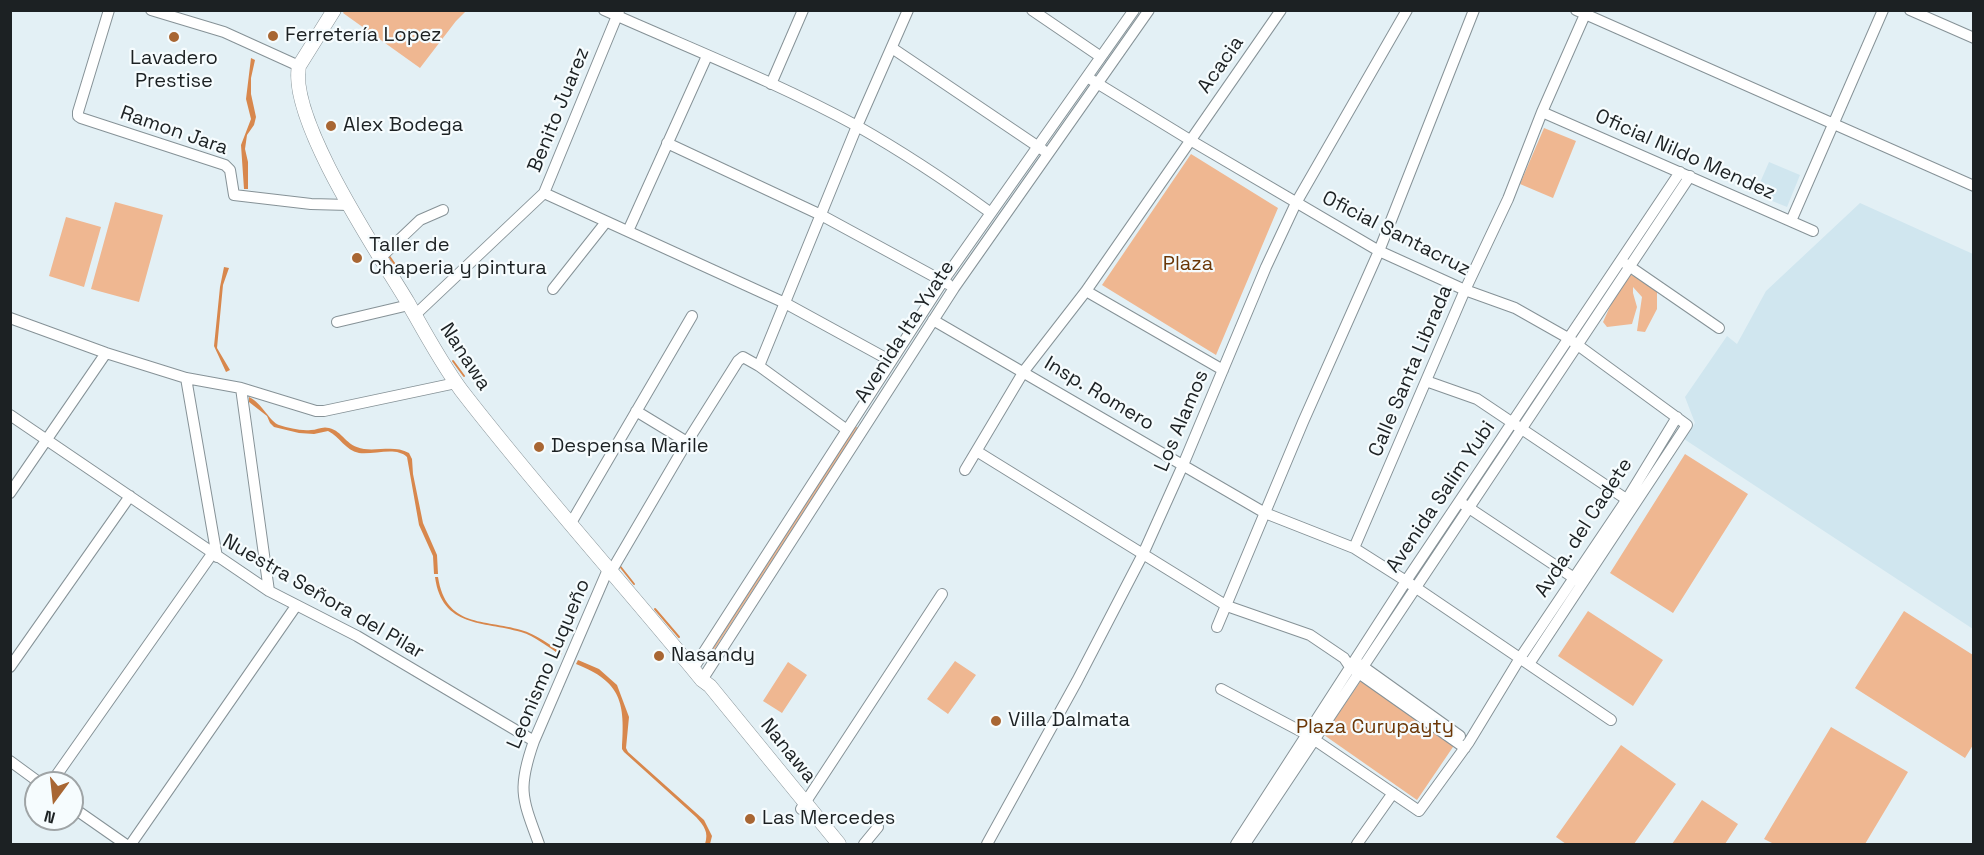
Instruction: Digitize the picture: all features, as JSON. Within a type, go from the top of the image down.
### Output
[{"type":"main road","points":[[299,66],[334,10]]},
{"type":"main road","name":"Nanawa","points":[[299,66],[297,76],[302,105],[317,143],[349,205],[456,383],[700,678],[706,690],[838,844]]},
{"type":"main road","name":"Nanawa","points":[[804,806],[830,844]]},
{"type":"street","name":"Ramon Jara","points":[[109,10],[78,116],[225,165],[230,170],[234,195],[311,204],[349,205]]},
{"type":"street","points":[[151,10],[224,32],[299,66]]},
{"type":"street","points":[[604,10],[618,13],[857,126],[957,188],[991,213]]},
{"type":"street","points":[[771,84],[803,10]]},
{"type":"street","points":[[847,430],[759,366],[857,126],[908,10]]},
{"type":"street","points":[[1032,10],[1101,57]]},
{"type":"street","name":"Acacia","points":[[965,470],[978,452],[1024,371],[1086,291],[1281,10]]},
{"type":"street","name":"Los Alamos","points":[[987,844],[1143,555],[1184,465],[1266,267],[1296,203],[1407,10]]},
{"type":"street","points":[[1217,627],[1379,250],[1474,10]]},
{"type":"street","points":[[1791,221],[1883,10]]},
{"type":"street","points":[[1910,10],[1974,38]]},
{"type":"street","name":"Avenida Ita Yvate","points":[[700,678],[777,540],[943,281],[1101,57],[1141,12]]},
{"type":"street","name":"Avenida Ita Yvate","points":[[700,678],[954,288],[1097,84],[1141,12]]},
{"type":"street","points":[[1583,12],[1974,186]]},
{"type":"street","name":"Calle Santa Librada","points":[[1354,548],[1508,199],[1583,12]]},
{"type":"street","name":"Benito Juarez","points":[[412,310],[544,193],[618,13]]},
{"type":"street","points":[[892,48],[1048,153]]},
{"type":"street","points":[[628,231],[707,56]]},
{"type":"street","name":"Oficial Santacruz","points":[[1087,77],[1296,203],[1379,250],[1466,290],[1515,308],[1572,342],[1677,417],[1687,425],[1631,502]]},
{"type":"street","name":"Oficial Nildo Mendez","points":[[1542,112],[1812,231]]},
{"type":"street","points":[[667,143],[821,215],[954,288]]},
{"type":"street","name":"Avenida Salim Yubi","points":[[1245,844],[1354,665],[1411,584],[1685,174]]},
{"type":"street","points":[[544,193],[785,303],[891,361]]},
{"type":"street","points":[[380,258],[420,220],[442,210]]},
{"type":"street","points":[[553,289],[606,222]]},
{"type":"street","points":[[1625,263],[1719,328]]},
{"type":"street","points":[[1086,291],[1223,370]]},
{"type":"street","points":[[337,322],[412,310]]},
{"type":"street","points":[[571,522],[692,316]]},
{"type":"street","points":[[10,318],[106,353],[186,378],[241,388],[305,409],[324,411],[456,383]]},
{"type":"street","name":"Insp. Romero","points":[[933,320],[1266,513],[1354,548],[1611,720]]},
{"type":"street","points":[[10,493],[106,353]]},
{"type":"street","name":"Leonismo Luqueño","points":[[539,844],[526,810],[523,788],[525,768],[534,741],[610,569],[738,361],[742,357],[759,366]]},
{"type":"street","points":[[60,771],[214,555],[186,378]]},
{"type":"street","points":[[1426,381],[1477,399],[1631,502]]},
{"type":"street","points":[[241,388],[269,591]]},
{"type":"street","points":[[636,411],[687,442]]},
{"type":"street","points":[[858,412],[869,420]]},
{"type":"street","name":"Nuestra Señora del Pilar","points":[[10,415],[269,591],[357,636],[534,741]]},
{"type":"street","name":"Avda. del Cadete","points":[[1393,793],[1419,811],[1525,661],[1631,502],[1677,417]]},
{"type":"street","points":[[978,452],[1227,606],[1310,635],[1467,745]]},
{"type":"street","points":[[10,667],[130,496]]},
{"type":"street","points":[[1464,505],[1579,581]]},
{"type":"street","points":[[777,540],[787,547]]},
{"type":"street","points":[[804,806],[942,594]]},
{"type":"street","points":[[131,844],[296,606]]},
{"type":"street","points":[[1221,690],[1310,736],[1393,793],[1357,844]]},
{"type":"street","name":"Avenida Salim Yubi","points":[[1236,844],[1310,736]]},
{"type":"street","points":[[10,761],[24,771]]},
{"type":"street","points":[[84,815],[125,844]]},
{"type":"street","points":[[864,844],[879,827]]},
{"type":"shaded area","points":[[251,58],[255,60],[251,78],[251,94],[256,117],[247,135],[245,149],[248,162],[248,189],[244,189],[241,145],[251,119],[246,99]]},
{"type":"shaded area","points":[[1769,162],[1800,175],[1787,207],[1755,194]]},
{"type":"shaded area","points":[[1860,203],[1973,254],[1973,629],[1684,439],[1695,423],[1685,397],[1727,336],[1737,344],[1766,291]]},
{"type":"shaded area","points":[[224,267],[229,268],[223,285],[217,348],[230,370],[226,372],[214,346]]},
{"type":"shaded area","points":[[249,397],[279,425],[303,430],[329,428],[338,432],[352,445],[364,449],[398,449],[409,453],[423,523],[437,555],[438,574],[434,574],[433,556],[419,525],[407,457],[397,452],[359,453],[346,446],[328,431],[314,434],[299,433],[274,427],[267,416],[249,402]]},
{"type":"shaded area","points":[[435,577],[438,577],[442,593],[449,605],[458,613],[481,622],[527,632],[548,643],[562,653],[561,655],[526,634],[479,623],[455,614],[446,606],[439,594]]},
{"type":"shaded area","points":[[578,660],[599,669],[617,685],[629,717],[626,748],[628,752],[704,820],[712,836],[710,844],[705,844],[705,829],[696,817],[624,752],[622,749],[623,719],[617,696],[603,678],[576,664]]},
{"type":"green space","points":[[345,10],[466,11],[420,68],[343,13]]},
{"type":"green space","points":[[1544,128],[1576,141],[1553,198],[1520,184]]},
{"type":"green space","name":"Plaza","points":[[1191,154],[1278,208],[1216,355],[1102,285]]},
{"type":"green space","points":[[115,202],[163,215],[139,302],[91,289]]},
{"type":"green space","points":[[66,217],[101,227],[84,287],[49,276]]},
{"type":"green space","points":[[1629,274],[1657,287],[1657,309],[1645,332],[1637,331],[1642,297],[1633,287],[1637,307],[1632,324],[1607,327],[1603,322],[1621,282]]},
{"type":"green space","points":[[855,426],[858,428],[714,650],[713,648]]},
{"type":"green space","points":[[1685,454],[1748,494],[1673,613],[1610,573]]},
{"type":"green space","points":[[1588,611],[1663,660],[1633,706],[1558,656]]},
{"type":"green space","points":[[1904,611],[1973,655],[1973,745],[1965,758],[1855,688]]},
{"type":"green space","points":[[955,661],[976,675],[948,714],[927,699]]},
{"type":"green space","points":[[788,662],[807,675],[782,713],[763,701]]},
{"type":"green space","name":"Plaza Curupayty","points":[[1364,676],[1455,744],[1417,800],[1324,735]]},
{"type":"green space","points":[[1831,727],[1908,772],[1865,844],[1774,844],[1764,839]]},
{"type":"green space","points":[[1621,745],[1676,784],[1634,844],[1566,844],[1556,837]]},
{"type":"green space","points":[[1702,800],[1738,824],[1725,844],[1672,844]]},
{"type":"waterway","points":[[389,256],[396,266]]},
{"type":"waterway","points":[[453,361],[464,376]]},
{"type":"waterway","points":[[619,565],[634,584]]},
{"type":"waterway","points":[[655,609],[679,637]]},
{"type":"place","name":"Ferretería Lopez","points":[[273,36]]},
{"type":"place","name":"Lavadero Prestise","points":[[174,37]]},
{"type":"place","name":"Alex Bodega","points":[[331,126]]},
{"type":"place","name":"Taller de Chaperia y pintura","points":[[357,258]]},
{"type":"place","name":"Despensa Marile","points":[[539,447]]},
{"type":"place","name":"Nasandy","points":[[659,656]]},
{"type":"place","name":"Villa Dalmata","points":[[996,721]]},
{"type":"place","name":"Las Mercedes","points":[[750,819]]}]
